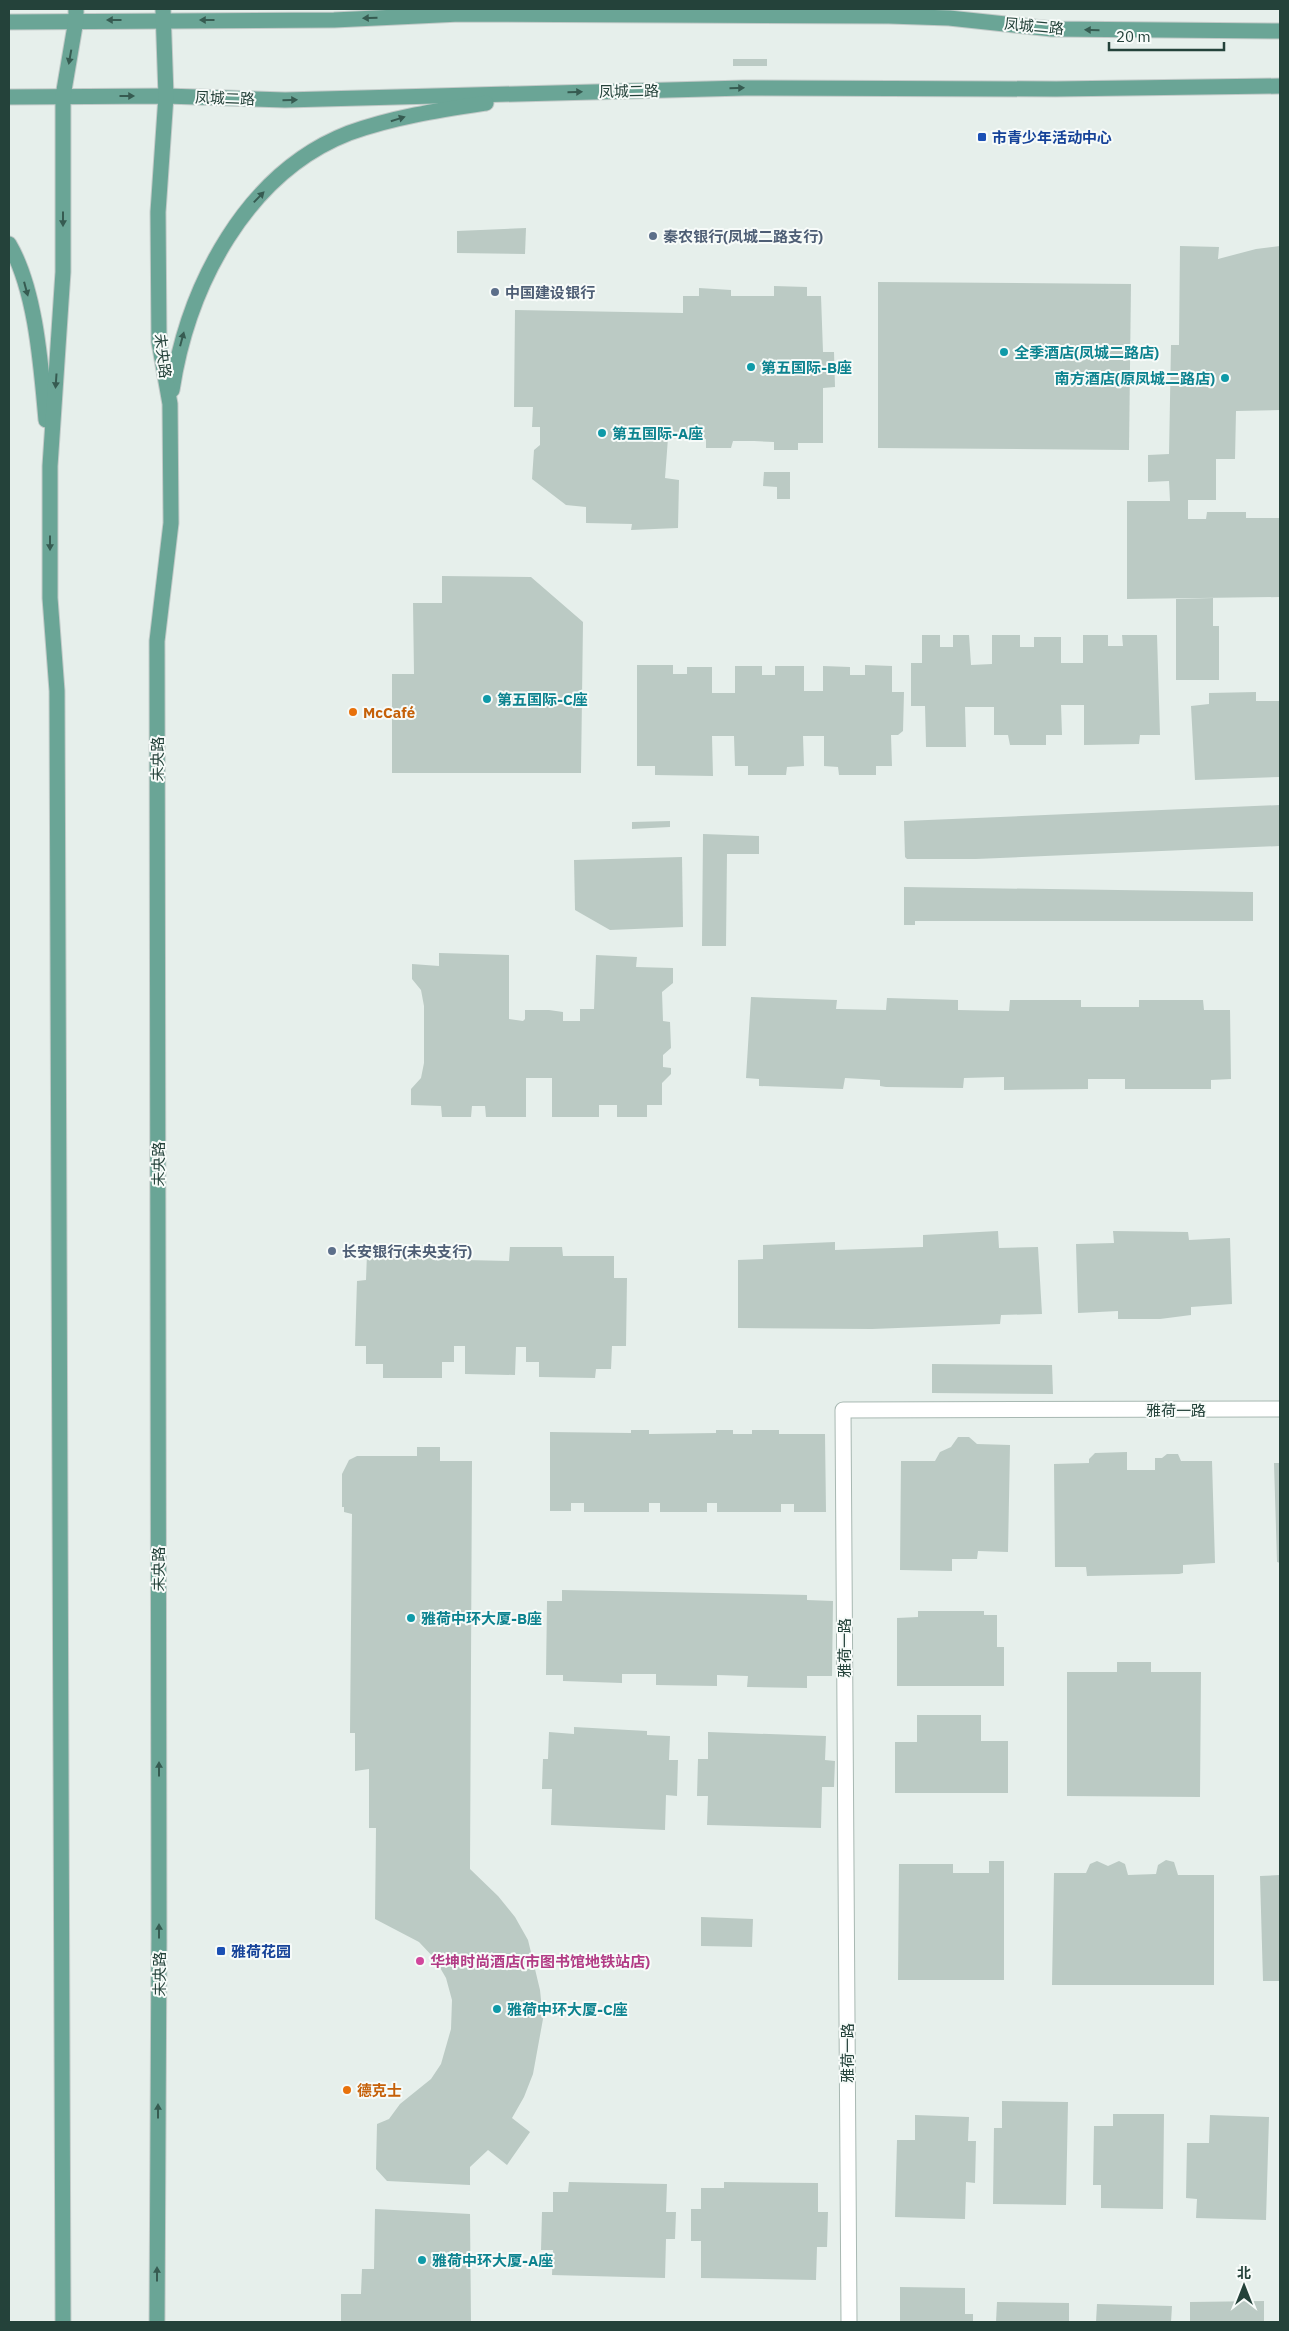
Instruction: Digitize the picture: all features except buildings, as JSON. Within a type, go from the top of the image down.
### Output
[{"type":"main road","points":[[401,9],[460,14]]},
{"type":"main road","name":"凤城二路","points":[[9,22],[76,14],[163,14],[334,20],[460,14],[889,12],[1052,29],[1280,31]]},
{"type":"main road","points":[[63,2322],[57,691],[50,598],[50,466],[63,272],[63,96],[76,14]]},
{"type":"main road","name":"未央路","points":[[157,2322],[159,1940],[157,641],[171,523],[170,404],[160,342],[158,212],[166,96],[163,14]]},
{"type":"main road","name":"凤城二路","points":[[9,97],[166,96],[285,100],[744,88],[1056,89],[1280,86]]},
{"type":"main road","points":[[170,404],[176,360],[186,322],[208,272],[228,235],[253,204],[280,176],[310,153],[349,134],[414,114],[545,93]]},
{"type":"main road","points":[[9,244],[27,288],[38,346],[50,466]]},
{"type":"lane","name":"雅荷一路","points":[[849,2322],[843,1410],[1280,1409]]},
{"type":"place","name":"市青少年活动中心","points":[[982,137]]},
{"type":"place","name":"秦农银行(凤城二路支行)","points":[[653,236]]},
{"type":"place","name":"中国建设银行","points":[[495,292]]},
{"type":"place","name":"全季酒店(凤城二路店)","points":[[1004,352]]},
{"type":"place","name":"第五国际-B座","points":[[751,367]]},
{"type":"place","name":"南方酒店(原凤城二路店)","points":[[1225,378]]},
{"type":"place","name":"第五国际-A座","points":[[602,433]]},
{"type":"place","name":"第五国际-C座","points":[[487,699]]},
{"type":"place","name":"McCafé","points":[[353,712]]},
{"type":"place","name":"长安银行(未央支行)","points":[[332,1251]]},
{"type":"place","name":"雅荷中环大厦-B座","points":[[411,1618]]},
{"type":"place","name":"雅荷花园","points":[[221,1951]]},
{"type":"place","name":"华坤时尚酒店(市图书馆地铁站店)","points":[[420,1961]]},
{"type":"place","name":"雅荷中环大厦-C座","points":[[497,2009]]},
{"type":"place","name":"德克士","points":[[347,2090]]},
{"type":"place","name":"雅荷中环大厦-A座","points":[[422,2260]]}]
